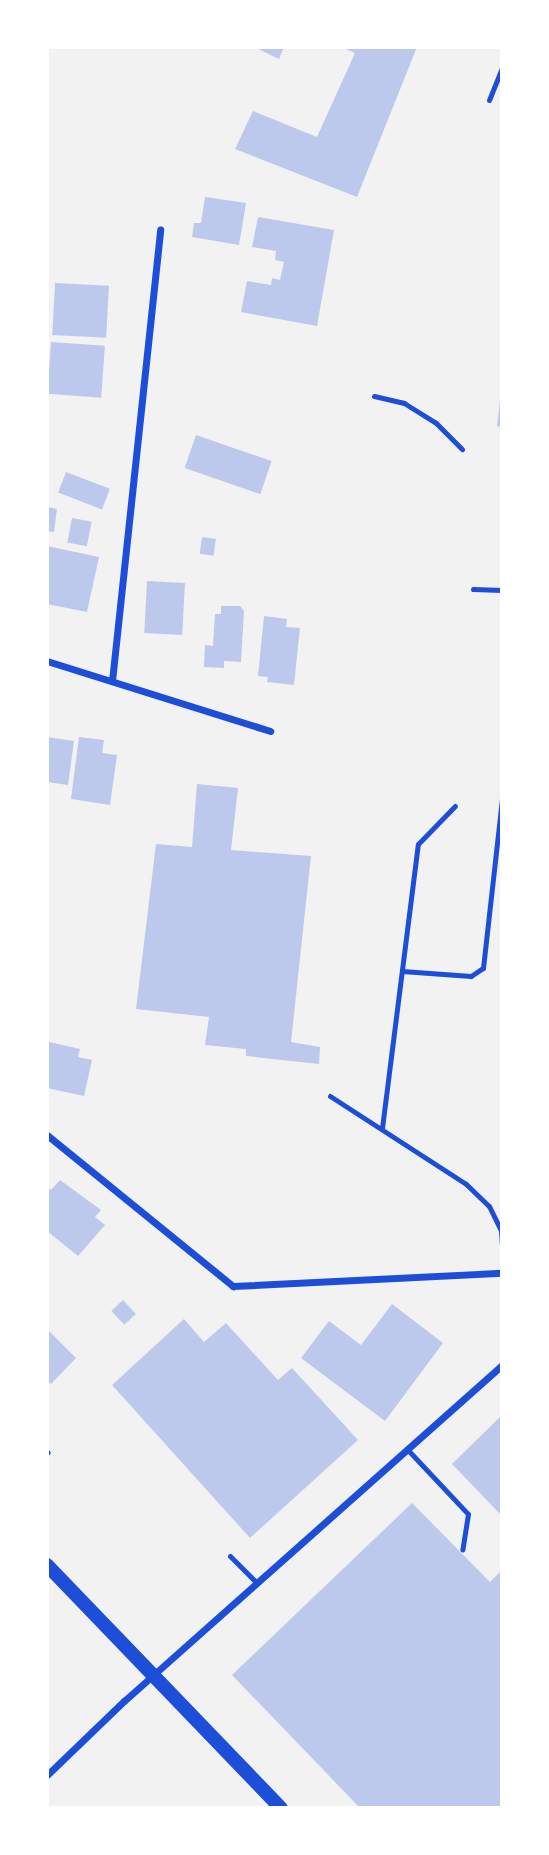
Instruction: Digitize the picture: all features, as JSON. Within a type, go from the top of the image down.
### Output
[{"type":"main road","points":[[47,1565],[281,1808]]},
{"type":"street","points":[[112,681],[160,230]]},
{"type":"street","points":[[47,661],[270,731]]},
{"type":"street","points":[[47,1135],[233,1286],[502,1273]]},
{"type":"street","points":[[47,1775],[153,1675],[502,1365]]},
{"type":"lane","points":[[489,100],[502,68]]},
{"type":"lane","points":[[374,396],[404,403],[436,423],[462,449]]},
{"type":"lane","points":[[473,589],[502,590]]},
{"type":"lane","points":[[401,971],[471,976],[483,968],[502,799]]},
{"type":"lane","points":[[382,1129],[418,844],[455,806]]},
{"type":"lane","points":[[330,1096],[466,1184],[489,1206],[501,1231],[502,1244]]},
{"type":"lane","points":[[407,1449],[468,1514],[462,1550]]},
{"type":"lane","points":[[230,1556],[257,1583]]},
{"type":"building","points":[[254,47],[284,47],[279,59]]},
{"type":"building","points":[[341,47],[417,47],[357,197],[235,149],[253,111],[317,137],[355,53]]},
{"type":"building","points":[[205,197],[246,203],[239,245],[192,237],[194,223],[201,223]]},
{"type":"building","points":[[258,217],[334,230],[317,326],[241,312],[247,281],[271,285],[272,278],[280,280],[284,262],[275,260],[276,251],[252,247]]},
{"type":"building","points":[[55,283],[109,286],[106,338],[52,335]]},
{"type":"building","points":[[51,342],[105,346],[101,398],[47,394]]},
{"type":"building","points":[[502,401],[502,427],[497,426]]},
{"type":"building","points":[[196,435],[272,461],[260,494],[185,468]]},
{"type":"building","points":[[66,472],[110,489],[102,509],[58,493]]},
{"type":"building","points":[[47,507],[57,509],[54,532],[47,531]]},
{"type":"building","points":[[72,518],[92,522],[87,546],[67,543]]},
{"type":"building","points":[[202,537],[216,539],[213,556],[200,554]]},
{"type":"building","points":[[47,546],[99,557],[87,612],[47,604]]},
{"type":"building","points":[[147,581],[185,583],[182,635],[144,633]]},
{"type":"building","points":[[221,606],[240,606],[244,611],[241,662],[224,661],[224,668],[204,667],[205,645],[213,646],[215,614],[221,614]]},
{"type":"building","points":[[264,616],[287,619],[286,627],[300,628],[294,685],[267,682],[268,677],[258,676]]},
{"type":"building","points":[[47,737],[74,741],[68,785],[47,782]]},
{"type":"building","points":[[79,737],[104,740],[102,753],[117,755],[110,805],[71,799]]},
{"type":"building","points":[[197,784],[238,788],[231,850],[311,856],[291,1042],[320,1047],[319,1064],[246,1056],[246,1049],[205,1045],[209,1017],[136,1009],[156,844],[192,847]]},
{"type":"building","points":[[49,1042],[80,1049],[78,1057],[92,1060],[84,1096],[47,1088]]},
{"type":"building","points":[[60,1180],[101,1210],[95,1217],[105,1225],[78,1256],[47,1231],[47,1187],[51,1190]]},
{"type":"building","points":[[123,1300],[136,1314],[124,1325],[111,1311]]},
{"type":"building","points":[[392,1304],[443,1343],[385,1421],[301,1358],[329,1321],[361,1345]]},
{"type":"building","points":[[184,1319],[204,1342],[226,1323],[278,1380],[292,1368],[358,1440],[250,1538],[112,1385]]},
{"type":"building","points":[[47,1329],[76,1358],[51,1384],[47,1381]]},
{"type":"building","points":[[502,1415],[502,1516],[452,1464]]},
{"type":"building","points":[[412,1503],[490,1582],[502,1570],[502,1808],[360,1808],[232,1675]]}]
